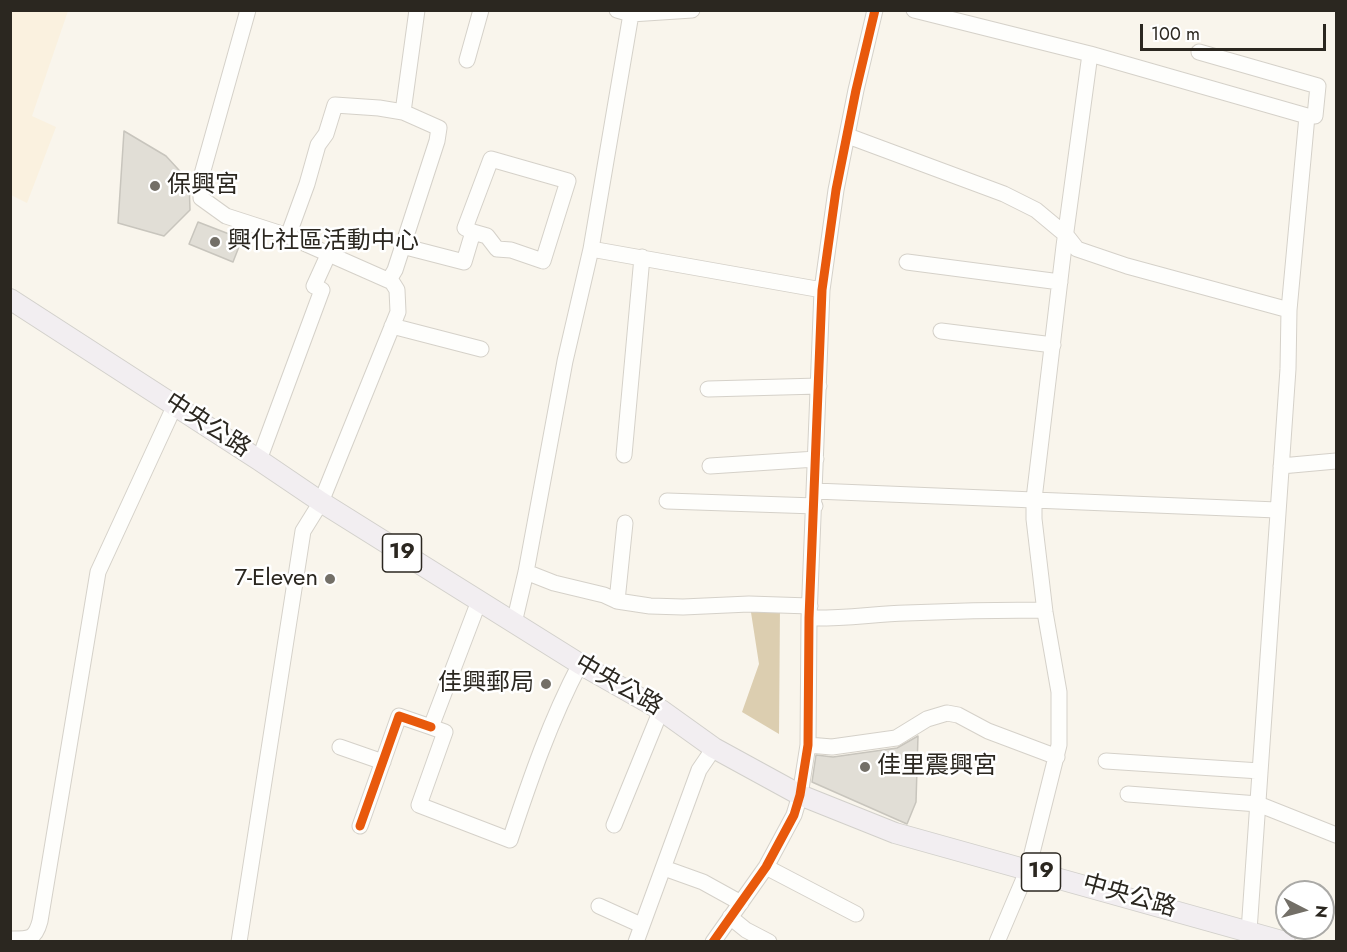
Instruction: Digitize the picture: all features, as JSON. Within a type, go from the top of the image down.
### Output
[{"type":"main road","name":"中央公路","points":[[10,299],[321,502],[580,664],[661,710],[714,748],[800,795],[895,832],[1285,942]]},
{"type":"street","points":[[240,942],[303,531],[321,502],[398,312],[397,290],[389,280],[288,236],[226,216],[201,198],[202,174],[248,10]]},
{"type":"street","points":[[403,112],[417,10]]},
{"type":"street","points":[[467,60],[481,10]]},
{"type":"street","points":[[514,623],[526,572],[565,361],[591,249],[624,12],[692,10]]},
{"type":"street","points":[[713,942],[766,867],[794,815],[800,795],[808,745],[810,612],[822,290],[836,190],[875,10]]},
{"type":"street","points":[[914,10],[1090,54],[1307,116],[1316,116],[1318,86],[1199,52]]},
{"type":"street","points":[[997,942],[1028,868],[1059,745],[1059,692],[1045,612],[1034,519],[1034,500],[1090,54]]},
{"type":"street","points":[[288,236],[318,145],[326,134],[335,105],[403,112],[439,128],[437,141],[389,280]]},
{"type":"street","points":[[1250,931],[1289,310],[1307,116]]},
{"type":"street","points":[[848,136],[1004,194],[1036,210],[1066,235],[1077,249],[1127,266],[1289,310]]},
{"type":"street","points":[[491,159],[568,181],[543,261],[511,250],[497,249],[487,236],[473,232],[465,228],[491,159]]},
{"type":"street","points":[[402,246],[464,262],[473,232]]},
{"type":"street","points":[[591,249],[822,290]]},
{"type":"street","points":[[259,460],[322,290],[314,286],[329,253]]},
{"type":"street","points":[[624,455],[642,257]]},
{"type":"street","points":[[907,262],[1060,282]]},
{"type":"street","points":[[392,326],[481,349]]},
{"type":"street","points":[[941,331],[1053,345]]},
{"type":"street","points":[[708,388],[819,386]]},
{"type":"street","points":[[10,939],[25,939],[32,937],[38,931],[98,572],[175,405]]},
{"type":"street","points":[[710,466],[816,459]]},
{"type":"street","points":[[1281,466],[1336,461]]},
{"type":"street","points":[[666,501],[815,498],[1034,500],[1277,510]]},
{"type":"street","points":[[617,601],[626,523]]},
{"type":"street","points":[[526,572],[554,583],[604,595],[617,601],[650,606],[683,608],[749,604],[810,612],[836,619],[905,613],[993,610],[1041,610],[1045,612]]},
{"type":"street","points":[[431,727],[479,601]]},
{"type":"street","points":[[360,826],[399,716],[445,732],[419,805],[510,840],[535,764],[564,694],[580,664]]},
{"type":"street","points":[[615,825],[661,710]]},
{"type":"street","points":[[808,745],[832,747],[896,738],[927,719],[947,713],[958,715],[988,731],[1057,757]]},
{"type":"street","points":[[340,747],[383,762]]},
{"type":"street","points":[[636,942],[699,770],[714,748]]},
{"type":"street","points":[[1106,761],[1260,771]]},
{"type":"street","points":[[1128,794],[1258,804],[1336,835]]},
{"type":"street","points":[[766,867],[856,914]]},
{"type":"street","points":[[664,868],[704,882],[741,903]]},
{"type":"street","points":[[599,906],[641,925]]},
{"type":"street","points":[[730,917],[746,930],[769,942]]},
{"type":"shaded area","points":[[10,11],[68,11],[32,116],[56,127],[27,203],[11,195]]},
{"type":"shaded area","points":[[750,606],[780,606],[779,734],[742,712],[759,664]]},
{"type":"building","name":"保興宮","points":[[124,131],[166,156],[189,181],[190,210],[164,236],[118,223]]},
{"type":"building","name":"興化社區活動中心","points":[[198,222],[242,239],[233,262],[189,244]]},
{"type":"building","name":"佳里震興宮","points":[[918,736],[916,802],[907,824],[812,782],[816,755],[833,757],[897,748]]},
{"type":"cycle path","points":[[713,942],[766,867],[794,815],[800,795],[808,745],[809,618],[822,290],[836,190],[875,10]]},
{"type":"cycle path","points":[[360,826],[399,716],[431,727]]},
{"type":"place","name":"保興宮","points":[[155,186]]},
{"type":"place","name":"興化社區活動中心","points":[[215,242]]},
{"type":"place","name":"7-Eleven","points":[[330,579]]},
{"type":"place","name":"佳興郵局","points":[[546,684]]},
{"type":"place","name":"佳里震興宮","points":[[865,767]]}]
